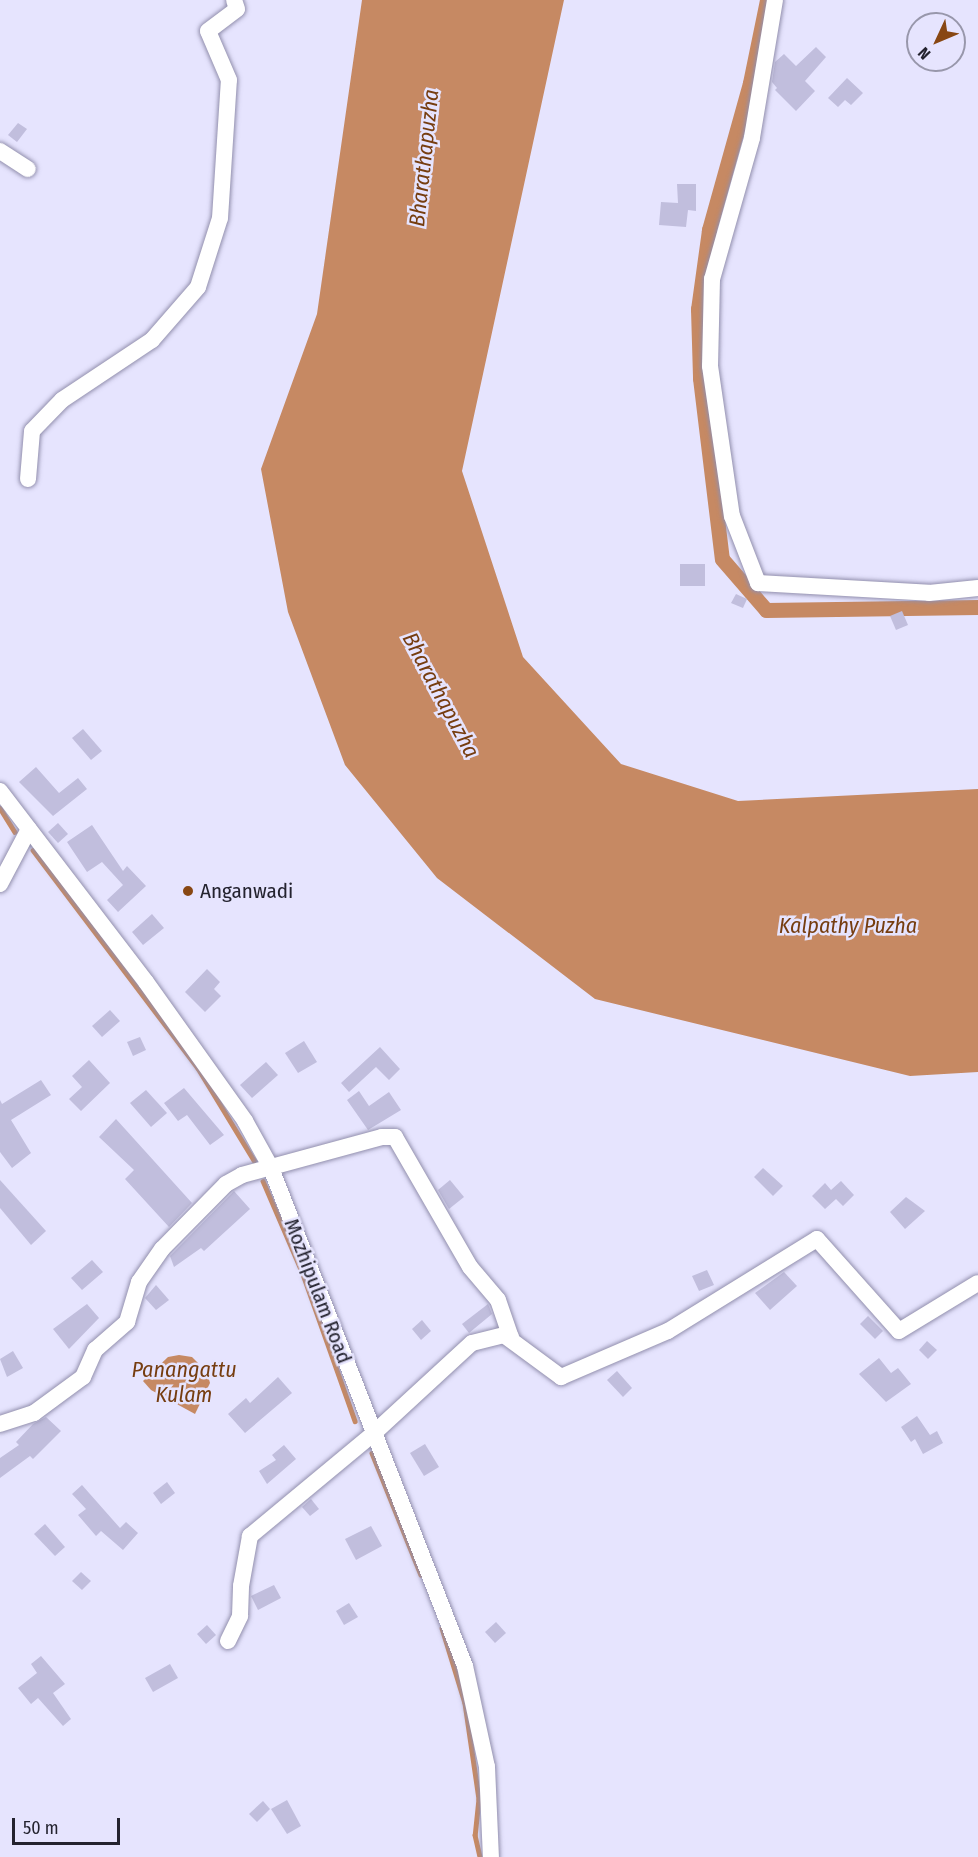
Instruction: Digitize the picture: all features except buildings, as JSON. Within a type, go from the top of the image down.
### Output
[{"type":"street","points":[[28,479],[32,431],[62,400],[152,340],[198,287],[220,218],[229,80],[208,31],[237,9],[234,0]]},
{"type":"street","points":[[775,0],[752,138],[712,279],[710,366],[732,516],[758,584],[929,593],[978,588]]},
{"type":"street","points":[[0,151],[28,169]]},
{"type":"street","name":"Mozhipulam Road","points":[[0,791],[146,982],[246,1121],[270,1167],[465,1666],[487,1767],[491,1857]]},
{"type":"street","points":[[0,884],[29,829]]},
{"type":"street","points":[[0,1424],[34,1413],[74,1386],[83,1377],[94,1350],[127,1322],[139,1282],[162,1249],[226,1184],[270,1167],[382,1137],[395,1137],[470,1267],[498,1300],[511,1337],[504,1335],[472,1343],[250,1536],[241,1586],[240,1616],[228,1641]]},
{"type":"street","points":[[504,1335],[561,1377],[668,1331],[817,1239],[899,1332],[978,1283]]},
{"type":"water","name":"Kalpathy Puzha","points":[[362,0],[564,0],[462,471],[523,657],[621,764],[738,801],[978,789],[978,1072],[910,1076],[595,999],[437,878],[345,765],[288,612],[261,469],[317,314]]},
{"type":"water","name":"Panangattu Kulam","points":[[179,1355],[192,1357],[207,1372],[210,1383],[195,1414],[151,1390],[143,1381],[168,1357]]},
{"type":"waterway","points":[[767,0],[750,83],[709,230],[698,309],[700,378],[722,559],[766,610],[978,607]]},
{"type":"waterway","points":[[0,808],[15,832]]},
{"type":"waterway","points":[[33,850],[198,1068],[254,1160]]},
{"type":"waterway","points":[[263,1181],[303,1274],[355,1421]]},
{"type":"waterway","points":[[372,1453],[421,1575]]},
{"type":"waterway","points":[[442,1628],[465,1703],[479,1799],[475,1835],[480,1857]]},
{"type":"place","name":"Anganwadi","points":[[188,891]]},
{"type":"water label","name":"Bharathapuzha","points":[[424,158]]},
{"type":"water label","name":"Bharathapuzha","points":[[441,695]]}]
